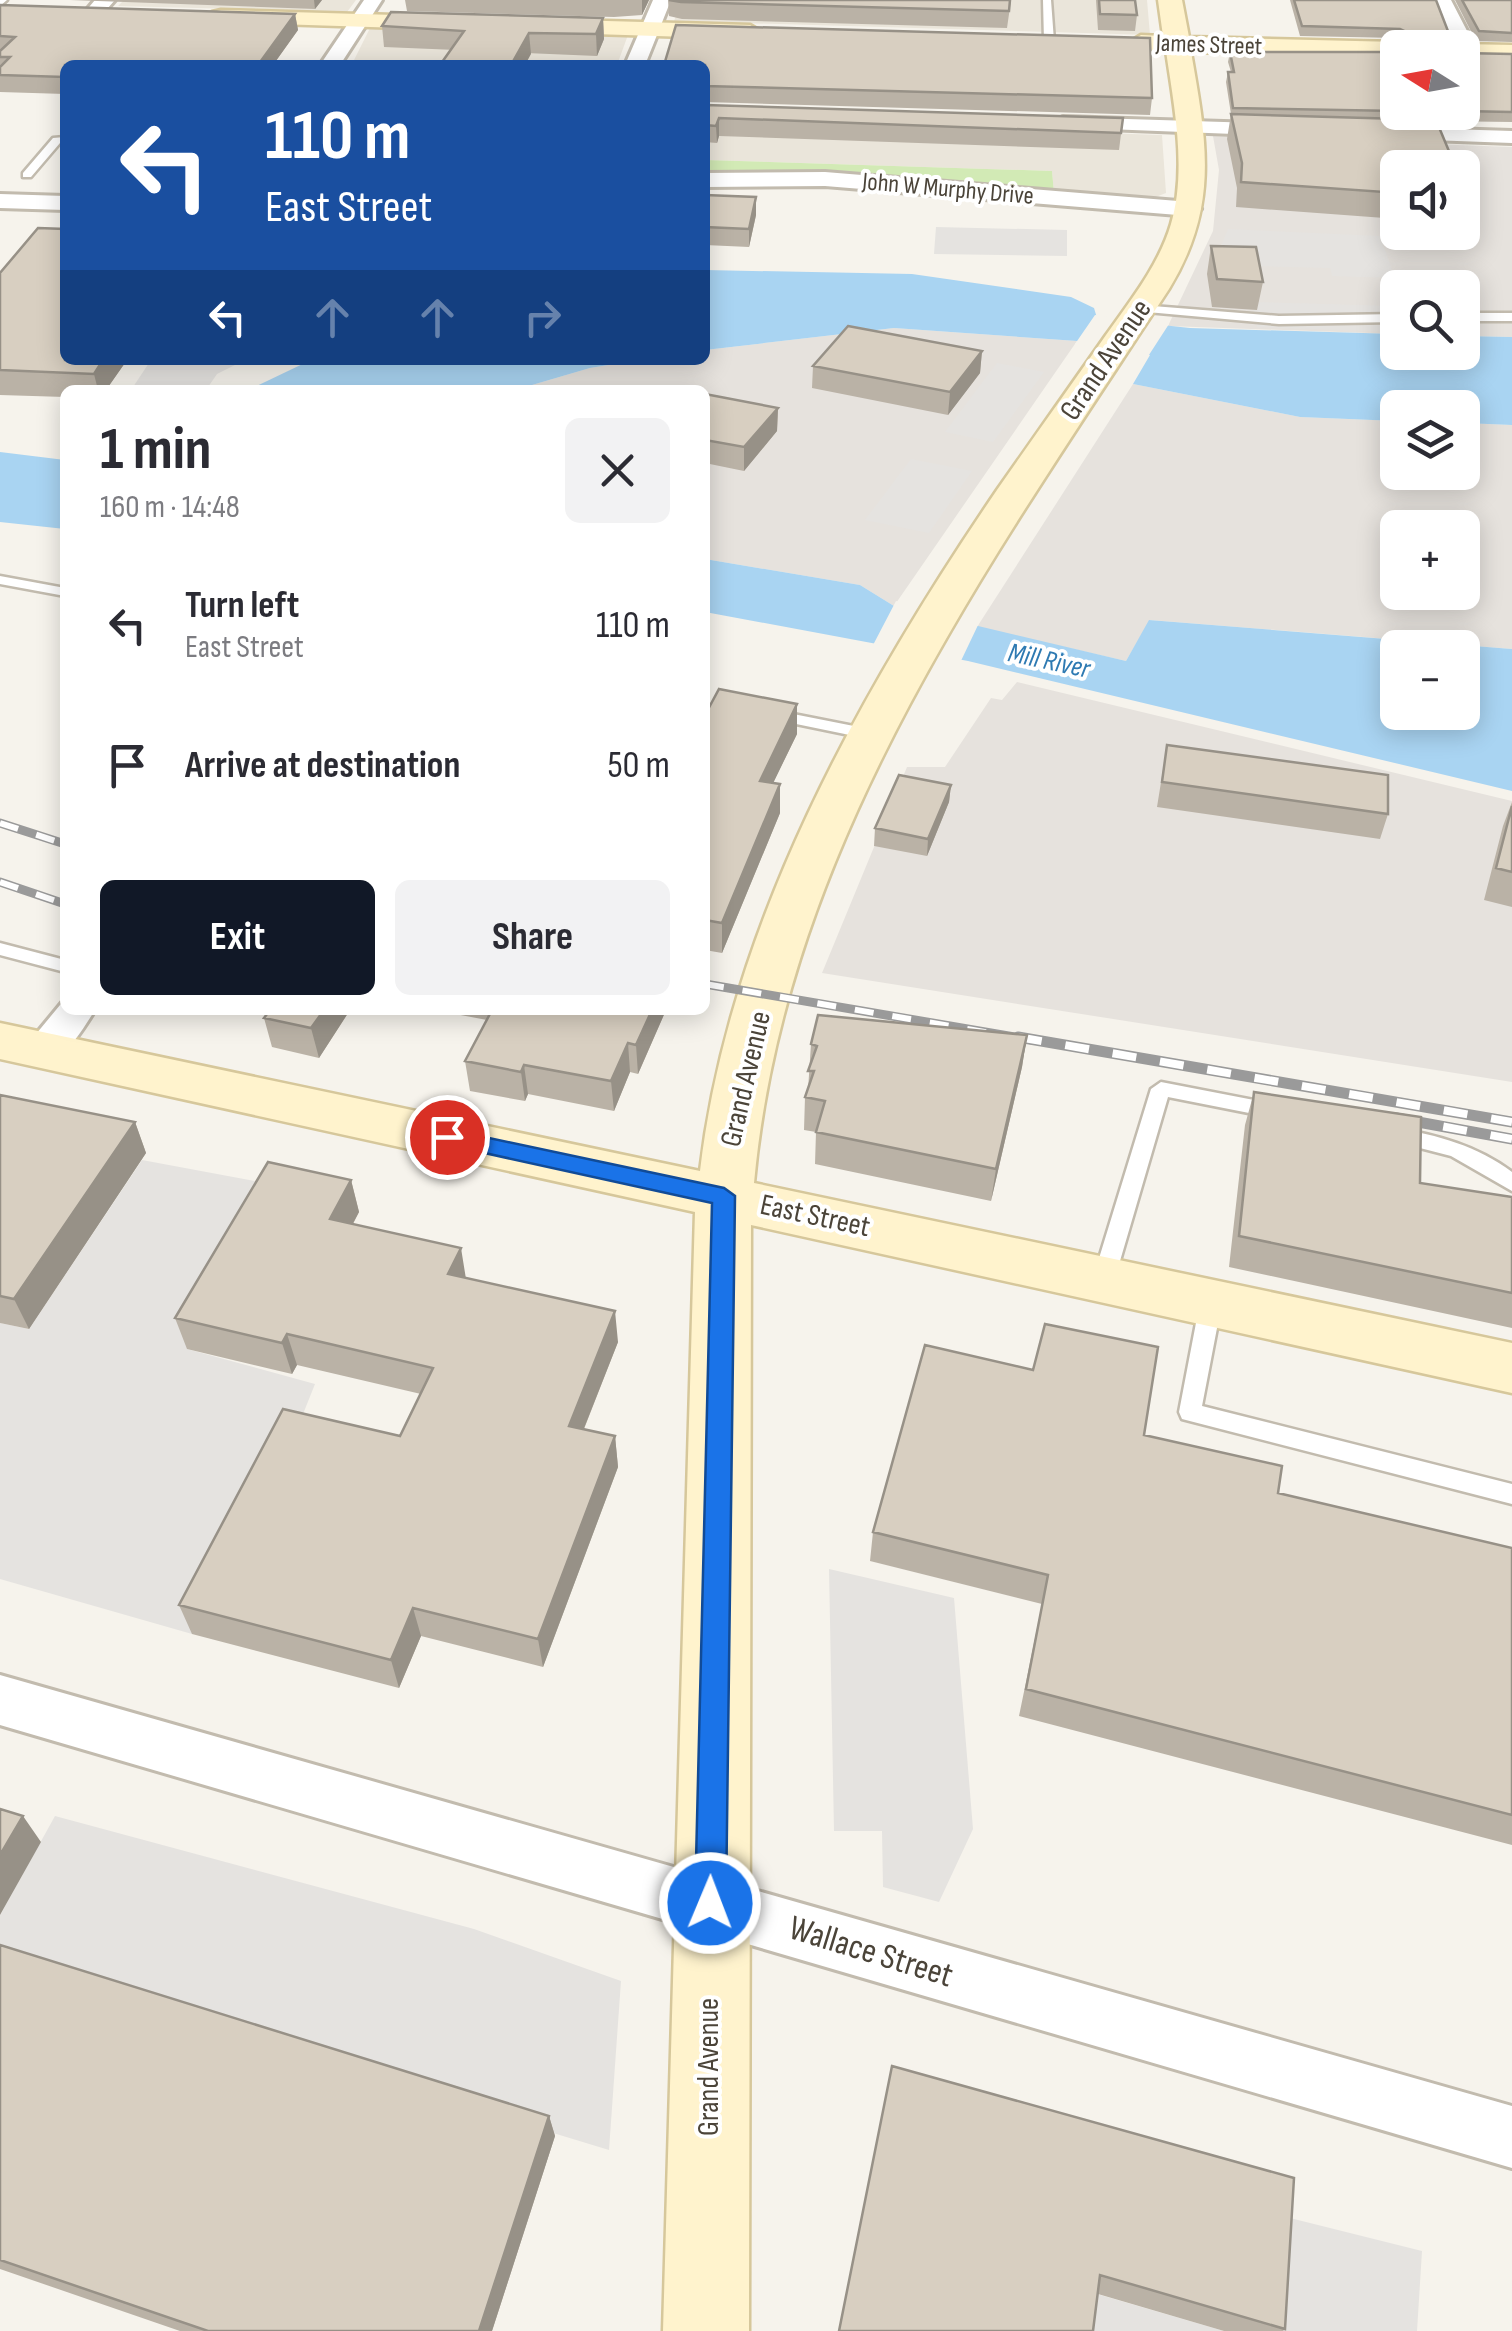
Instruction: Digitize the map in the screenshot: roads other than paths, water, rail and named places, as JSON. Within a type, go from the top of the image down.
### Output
[{"type":"main road","name":"Grand Avenue","points":[[706,2331],[724,1196],[762,1006],[783,932],[874,736],[939,610],[1174,255],[1190,209],[1186,127],[1170,0]]},
{"type":"main road","points":[[91,9],[131,14]]},
{"type":"main road","points":[[189,16],[366,10],[650,29],[771,32]]},
{"type":"main road","name":"James Street","points":[[1118,42],[1380,50]]},
{"type":"main road","points":[[1480,52],[1512,53]]},
{"type":"main road","name":"East Street","points":[[27,1042],[1512,1366]]},
{"type":"street","points":[[637,60],[662,0]]},
{"type":"street","points":[[1442,0],[1456,30]]},
{"type":"street","points":[[333,60],[366,10]]},
{"type":"street","points":[[1034,122],[1303,130]]},
{"type":"street","points":[[1362,132],[1512,137]]},
{"type":"street","name":"John W Murphy Drive","points":[[710,180],[825,180],[1190,209]]},
{"type":"street","points":[[0,201],[60,203]]},
{"type":"street","name":"Wallace Street","points":[[0,1700],[1512,2136]]},
{"type":"lane","points":[[1047,0],[1048,40]]},
{"type":"lane","points":[[26,176],[60,140]]},
{"type":"lane","points":[[1136,314],[1279,320],[1380,318]]},
{"type":"lane","points":[[1480,316],[1512,317]]},
{"type":"lane","points":[[0,580],[60,591]]},
{"type":"lane","points":[[748,710],[874,736]]},
{"type":"lane","points":[[3,954],[60,965]]},
{"type":"lane","points":[[1104,1278],[1160,1090],[1296,1116]]},
{"type":"lane","points":[[1374,1130],[1432,1142],[1496,1168],[1512,1183]]},
{"type":"lane","points":[[1212,1302],[1190,1412],[1512,1494]]},
{"type":"water","points":[[710,270],[912,274],[1071,297],[1094,308],[1097,318],[1190,328],[1380,334],[1380,370],[1480,370],[1480,336],[1512,337],[1512,425],[1480,424],[1480,390],[1380,390],[1380,420],[1300,417],[1133,384],[1150,355],[1077,341],[894,328],[710,349]]},
{"type":"water","points":[[300,365],[608,365],[532,385],[258,385]]},
{"type":"water","points":[[0,452],[60,459],[60,528],[0,522]]},
{"type":"water","name":"Mill River","points":[[710,560],[860,585],[894,606],[1126,661],[1149,620],[1380,638],[1380,730],[1480,730],[1480,646],[1512,649],[1512,791],[968,661],[710,613]]},
{"type":"railway","points":[[0,823],[60,842]]},
{"type":"railway","points":[[0,882],[60,902]]},
{"type":"railway","points":[[710,985],[1032,1040]]},
{"type":"railway","points":[[1018,1037],[1512,1122]]},
{"type":"railway","points":[[1396,1118],[1512,1139]]}]
